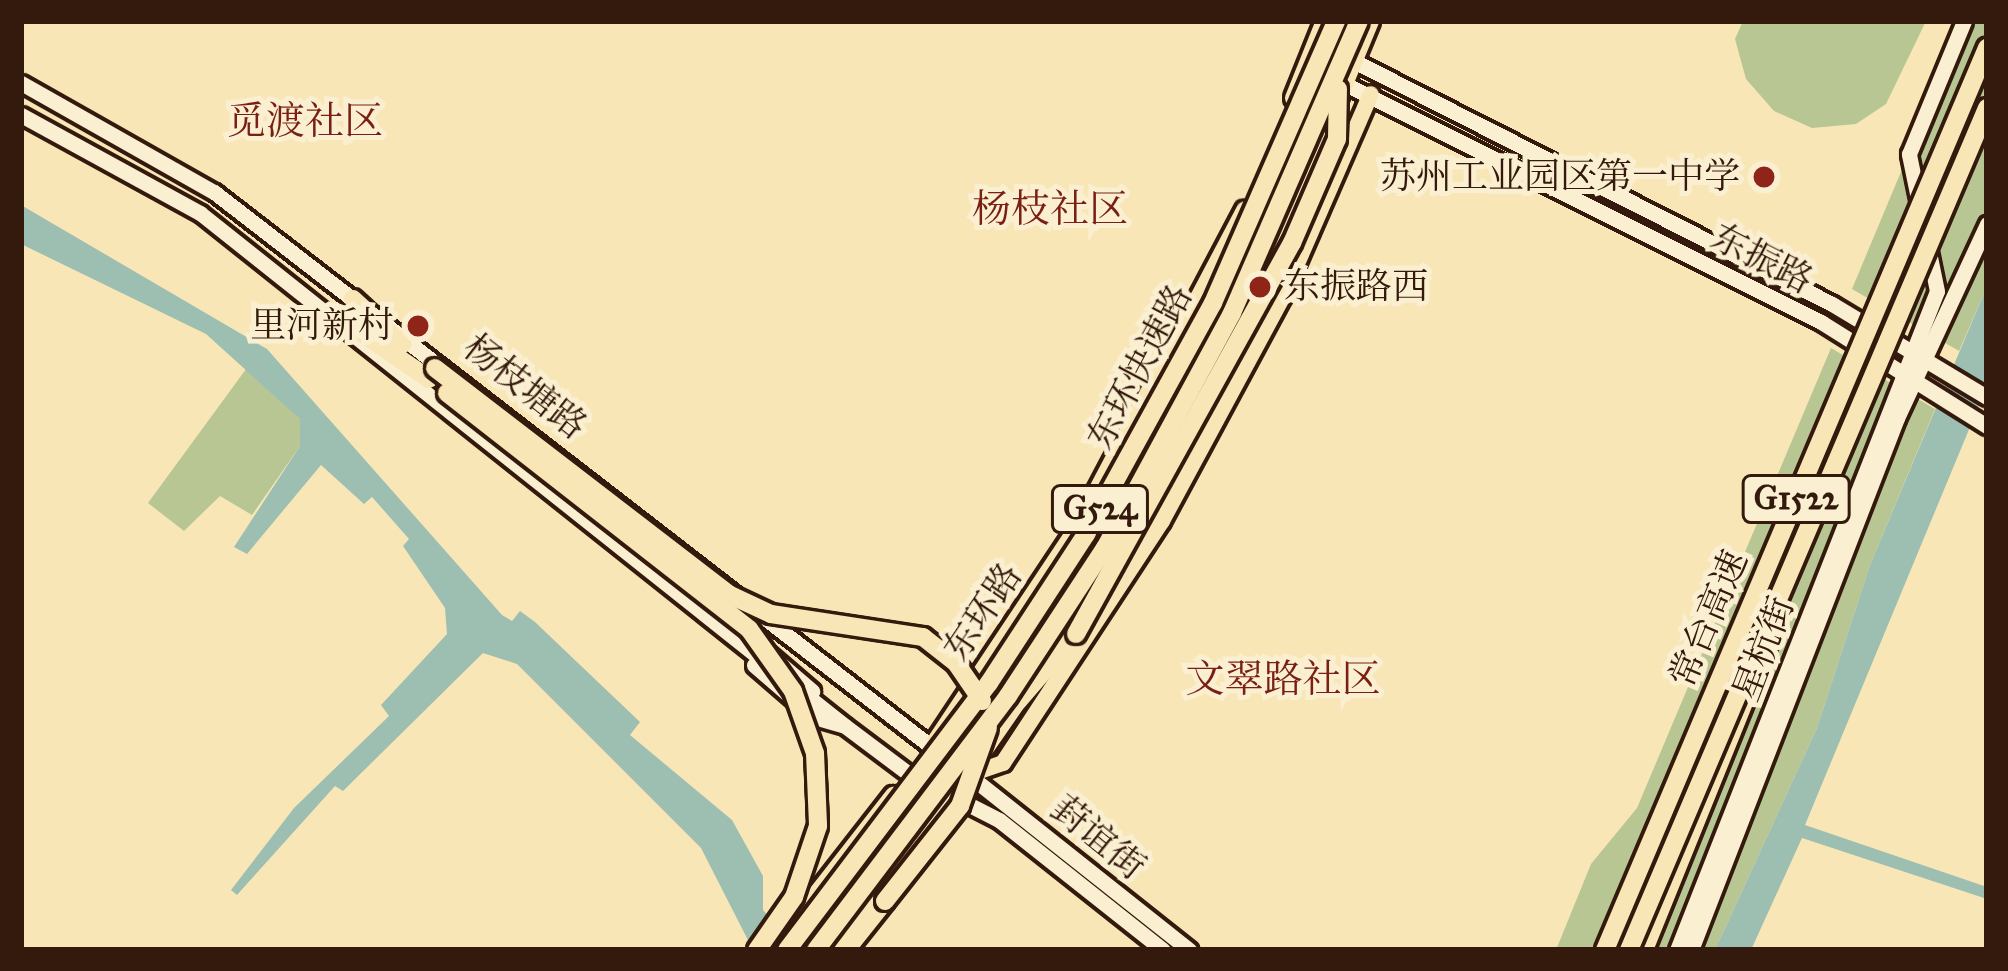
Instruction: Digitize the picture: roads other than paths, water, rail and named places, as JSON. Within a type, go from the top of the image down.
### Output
[{"type":"highway","name":"东环快速路","points":[[787,940],[989,683],[1086,534],[1213,303],[1336,21]]},
{"type":"highway","name":"东环快速路","points":[[816,950],[984,730],[1105,548],[1232,313],[1347,72],[1359,21]]},
{"type":"highway","name":"常台高速","points":[[1603,950],[1987,48]]},
{"type":"highway","points":[[1018,701],[1039,688],[1076,634],[1292,243],[1337,140],[1347,72]]},
{"type":"highway","name":"常台高速","points":[[1629,950],[1987,107]]},
{"type":"highway","points":[[353,299],[432,374],[748,628],[776,661],[811,735],[818,826],[794,897],[758,950]]},
{"type":"highway","points":[[340,318],[432,374],[728,594],[771,614],[914,634],[966,674],[988,724],[979,769],[846,950]]},
{"type":"highway","points":[[1644,950],[1823,496]]},
{"type":"main road","name":"东环路","points":[[772,950],[787,940],[931,747],[1130,434],[1324,21]]},
{"type":"main road","points":[[832,950],[968,775],[1116,554],[1283,239],[1371,21]]},
{"type":"main road","points":[[1919,354],[1937,291],[1937,257],[1909,154],[1964,21]]},
{"type":"main road","name":"东振路","points":[[1316,44],[1370,94],[1910,372],[1983,423]]},
{"type":"main road","name":"东振路","points":[[1307,64],[1347,72],[1919,354],[1987,397]]},
{"type":"main road","name":"杨枝塘路","points":[[21,83],[193,177],[968,775]]},
{"type":"main road","points":[[968,775],[1003,763],[1066,674],[1264,332],[1370,94]]},
{"type":"main road","name":"杨枝塘路","points":[[21,115],[177,197],[340,318],[818,700],[844,726],[909,775],[954,794]]},
{"type":"main road","points":[[1283,239],[1318,219]]},
{"type":"main road","points":[[1910,372],[1987,224]]},
{"type":"main road","points":[[1246,315],[1264,332]]},
{"type":"main road","name":"星杭街","points":[[1677,950],[1910,372]]},
{"type":"main road","name":"星杭街","points":[[1691,950],[1910,372]]},
{"type":"main road","name":"杨枝塘路","points":[[723,628],[814,717],[844,726]]},
{"type":"main road","name":"葑谊街","points":[[968,775],[1189,950]]},
{"type":"main road","name":"葑谊街","points":[[954,794],[1162,950]]},
{"type":"place","name":"苏州工业园区第一中学","points":[[1764,177]]},
{"type":"place","name":"东振路西","points":[[1260,287]]},
{"type":"place","name":"里河新村","points":[[418,326]]},
{"type":"district","name":"觅渡社区","points":[[305,121]]},
{"type":"district","name":"杨枝社区","points":[[1050,209]]},
{"type":"district","name":"文翠路社区","points":[[1283,679]]}]
